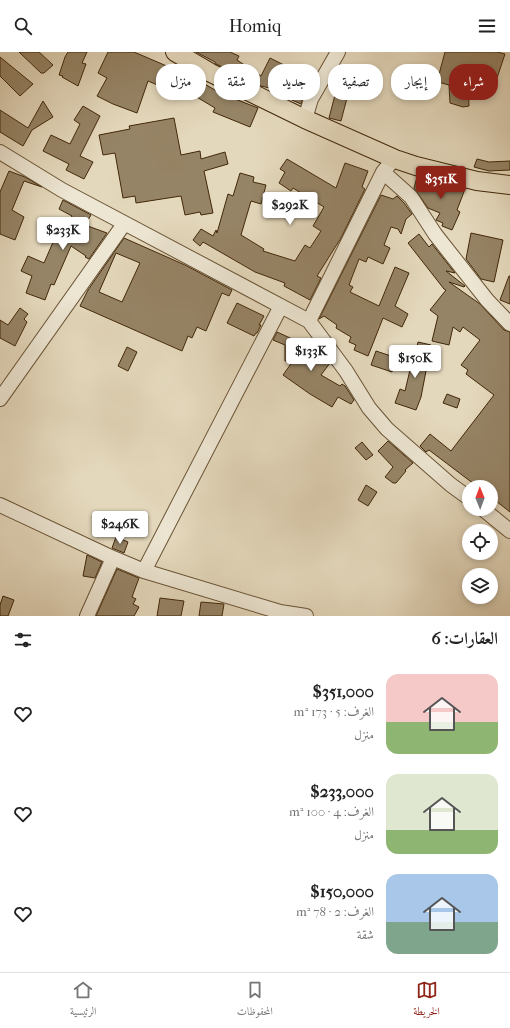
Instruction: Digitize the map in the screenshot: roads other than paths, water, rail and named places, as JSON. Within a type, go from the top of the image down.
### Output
[{"type":"main road","points":[[175,52],[210,73],[304,119],[396,159],[416,166],[477,181],[510,185]]},
{"type":"street","points":[[304,119],[311,99],[338,52]]},
{"type":"street","points":[[0,152],[62,190],[124,224],[309,321],[342,366],[369,408],[388,429],[462,493]]},
{"type":"street","points":[[309,321],[383,172],[396,159]]},
{"type":"street","points":[[383,172],[411,197],[435,234],[487,300],[510,324]]},
{"type":"street","points":[[0,399],[124,224]]},
{"type":"street","points":[[144,571],[280,306]]},
{"type":"street","points":[[0,505],[144,571],[280,614],[306,616]]},
{"type":"street","points":[[492,516],[510,531]]},
{"type":"street","points":[[87,616],[113,558]]}]
